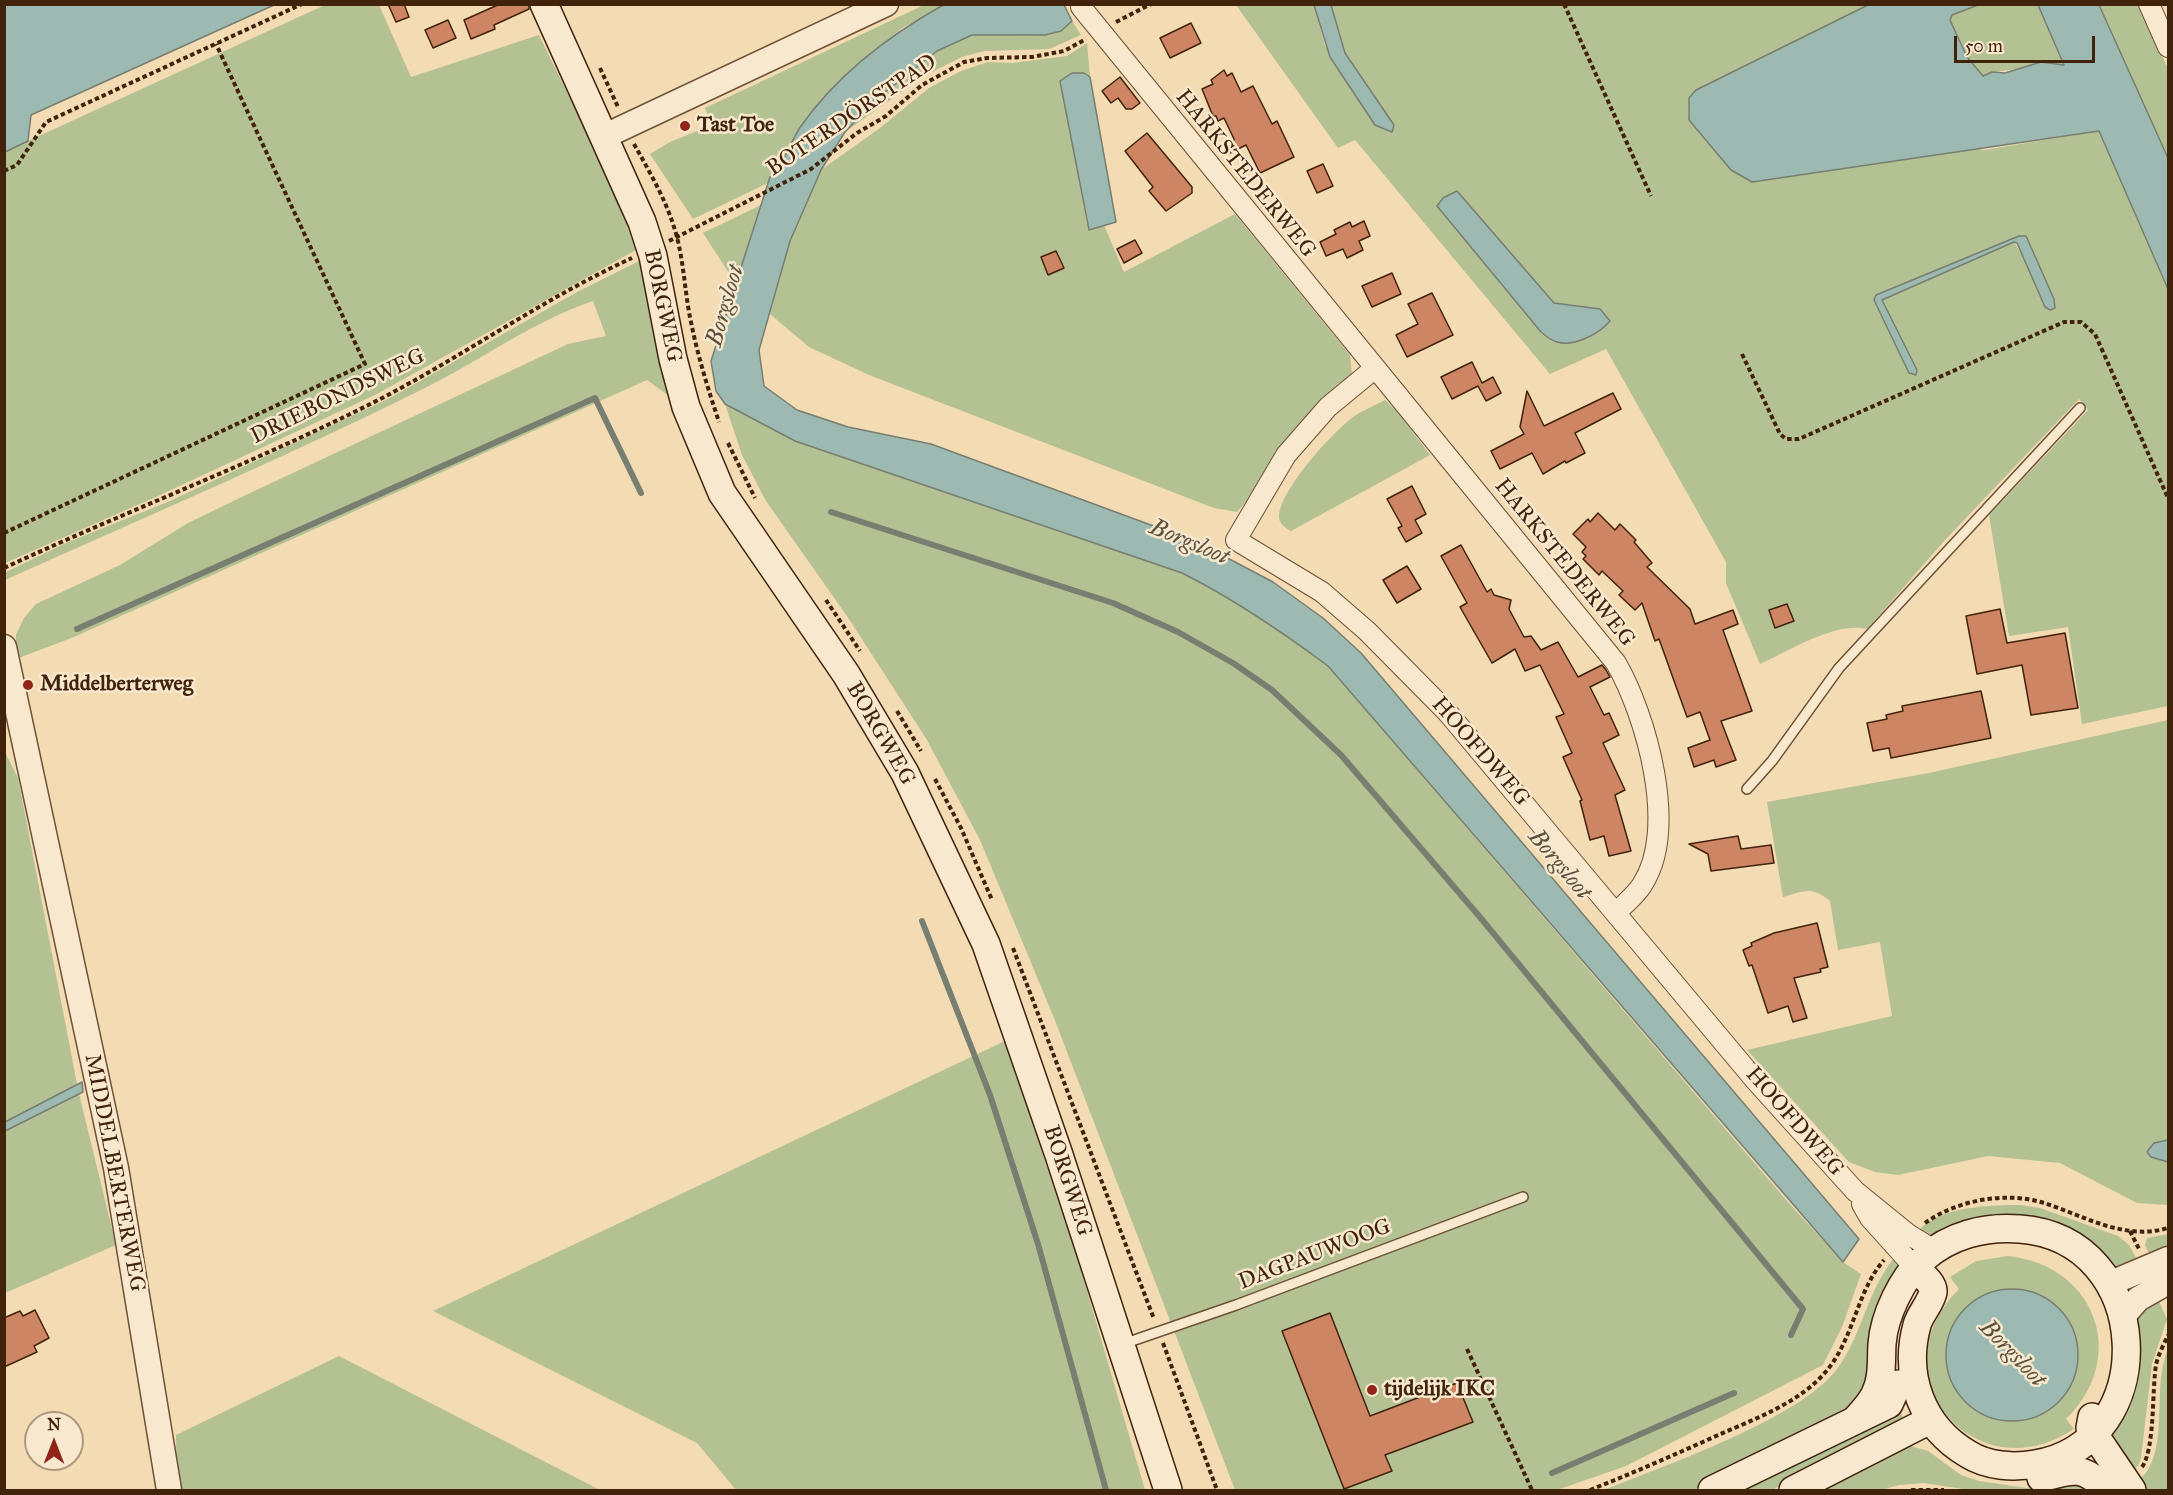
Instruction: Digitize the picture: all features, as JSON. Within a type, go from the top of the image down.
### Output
[{"type":"main road","name":"BORGWEG","points":[[544,4],[615,131],[627,186],[651,250],[673,359],[686,407],[722,493],[846,674],[904,773],[986,944],[1168,1491]]},
{"type":"main road","points":[[1925,1265],[1933,1292],[1918,1320],[1912,1343],[1912,1363],[1923,1424],[1970,1456],[1996,1464],[2022,1467],[2049,1462],[2065,1455],[2094,1434],[2117,1398],[2124,1378],[2127,1346],[2124,1315],[2075,1248],[2053,1236],[2029,1229],[1979,1230],[1956,1238],[1925,1265],[1899,1293],[1885,1325],[1890,1378],[1923,1424],[1935,1449],[1973,1472],[2015,1481],[2038,1479],[2064,1471],[2083,1472],[2122,1488]]},
{"type":"main road","points":[[2102,1285],[2112,1341],[2112,1359],[2105,1392],[2090,1422],[2122,1488]]},
{"type":"main road","points":[[1712,1491],[1856,1419],[1890,1378]]},
{"type":"main road","points":[[1793,1491],[1923,1424]]},
{"type":"street","points":[[615,131],[886,4]]},
{"type":"street","points":[[2149,4],[2169,47]]},
{"type":"street","name":"HARKSTEDERWEG","points":[[1081,7],[1098,32],[1374,369],[1602,643],[1634,698],[1646,739],[1656,793],[1656,842],[1642,885],[1617,912]]},
{"type":"street","name":"HOOFDWEG","points":[[1374,369],[1328,407],[1286,455],[1236,540],[1322,592],[1367,631],[1448,712],[1755,1080],[1855,1191],[1908,1234],[1925,1265]]},
{"type":"street","name":"MIDDELBERTERWEG","points":[[4,647],[117,1168],[169,1491]]},
{"type":"street","points":[[2102,1285],[2169,1259]]},
{"type":"street","points":[[2124,1315],[2138,1299],[2169,1282]]},
{"type":"lane","points":[[1746,789],[1772,761],[1839,668],[2080,408]]},
{"type":"lane","name":"DAGPAUWOOG","points":[[1120,1345],[1236,1305],[1523,1197]]},
{"type":"path","points":[[4,171],[17,165],[46,122],[302,4]]},
{"type":"path","name":"BOTERDÖRSTPAD","points":[[677,237],[811,169],[857,134],[886,116],[922,85],[964,62],[987,58],[1032,57],[1064,51],[1150,4]]},
{"type":"path","points":[[1564,4],[1651,196]]},
{"type":"path","points":[[4,533],[365,364],[216,44]]},
{"type":"path","name":"BORGWEG","points":[[615,131],[667,207],[677,237]]},
{"type":"path","name":"DRIEBONDSWEG","points":[[4,568],[90,528],[170,496],[385,396],[487,340],[595,275],[677,237]]},
{"type":"path","points":[[1742,354],[1780,434],[1786,439],[1799,439],[2064,322],[2081,322],[2095,334],[2169,498]]},
{"type":"path","points":[[2130,1231],[2169,1228]]},
{"type":"path","points":[[1590,1491],[1754,1419],[1808,1389],[1838,1356],[1868,1283],[1888,1255]]},
{"type":"path","points":[[2122,1488],[2145,1462],[2157,1364],[2169,1335]]},
{"type":"path","points":[[1467,1349],[1532,1491]]},
{"type":"path","points":[[1911,1491],[1944,1491]]},
{"type":"green space","points":[[325,5],[379,5],[411,77],[539,35],[613,187],[636,250],[375,395],[158,496],[5,563],[4,152]]},
{"type":"green space","points":[[924,5],[945,5],[902,28],[840,82],[802,126],[768,183],[693,219],[650,154],[670,142],[712,125],[705,108]]},
{"type":"green space","points":[[1236,5],[1314,5],[1325,46],[1392,132],[1394,125],[1345,53],[1331,5],[1868,5],[1696,90],[1689,98],[1688,114],[1984,150],[2099,131],[2168,289],[2168,706],[2082,724],[2068,627],[2009,636],[1989,515],[2088,410],[2079,399],[1946,539],[1867,629],[1842,629],[1827,633],[1760,664],[1726,583],[1726,562],[1606,349],[1550,374],[1355,140],[1338,148]],"holes":[[[1443,198],[1554,303],[1572,307],[1593,307],[1609,321],[1591,335],[1570,340],[1555,342],[1541,332],[1437,206]],[[2019,236],[2026,236],[2054,299],[2055,308],[2014,242],[1881,300],[1876,295]]]},
{"type":"green space","points":[[1978,5],[2038,5],[2064,65],[2009,70],[1982,76],[1967,57],[1950,20],[1952,15]]},
{"type":"green space","points":[[2099,5],[2139,5],[2168,69],[2168,158]]},
{"type":"green space","points":[[1072,21],[1081,35],[1049,49],[984,51],[962,57],[924,76],[845,132],[905,75],[941,49],[958,40],[987,34],[1025,36],[1050,33]]},
{"type":"green space","points":[[1087,43],[1090,77],[1084,73],[1063,96],[1087,225],[1089,230],[1104,225],[1124,272],[1235,214],[1350,355],[1352,375],[1237,512],[1214,508],[869,375],[809,347],[770,314],[790,241],[821,170],[880,128],[929,88],[961,71],[988,62],[1012,63],[1067,56]]},
{"type":"green space","points":[[761,205],[736,284],[703,233]]},
{"type":"green space","points":[[639,261],[669,396],[647,380],[74,637],[16,659],[16,635],[24,618],[36,604],[120,565],[188,523],[248,494],[568,344],[606,336],[593,301],[549,319],[444,378],[320,439],[5,580],[4,573],[66,543],[170,501],[390,398],[579,291]]},
{"type":"green space","points":[[1385,400],[1398,412],[1430,455],[1291,531],[1285,527],[1279,518],[1281,506],[1297,477],[1347,422]]},
{"type":"green space","points":[[725,404],[795,441],[1182,573],[1257,616],[1328,666],[1787,1201],[1843,1262],[1861,1274],[1842,1327],[1823,1365],[1626,1466],[1557,1490],[1235,1490],[1054,1018],[980,840],[927,740],[849,619],[766,501],[742,455]]},
{"type":"green space","points":[[2168,720],[2168,1140],[2154,1143],[2147,1152],[2151,1157],[2168,1162],[2168,1205],[2137,1203],[2060,1163],[1988,1156],[1898,1175],[1875,1172],[1849,1162],[1747,1050],[1892,1016],[1880,942],[1838,950],[1830,901],[1818,893],[1808,891],[1783,897],[1767,802],[1929,773]]},
{"type":"green space","points":[[4,750],[18,778],[77,1084],[5,1122]]},
{"type":"green space","points":[[1005,1041],[1078,1260],[1145,1490],[736,1490],[697,1443],[433,1311]]},
{"type":"green space","points":[[79,1094],[116,1245],[5,1293],[5,1131]]},
{"type":"green space","points":[[2021,1205],[2040,1208],[2118,1236],[2129,1245],[2141,1267],[2124,1268],[2107,1264],[2084,1245],[1934,1237],[1919,1230],[1940,1216],[1967,1208]]},
{"type":"green space","points":[[2168,1234],[2168,1251],[2151,1257],[2145,1245],[2147,1238]]},
{"type":"green space","points":[[1896,1256],[1900,1266],[1872,1377],[1850,1409],[1693,1490],[1604,1490],[1730,1439],[1794,1405],[1819,1387],[1837,1369],[1846,1355],[1878,1283]]},
{"type":"green space","points":[[2008,1256],[2038,1263],[2063,1277],[2081,1295],[2094,1318],[2099,1343],[2096,1369],[2085,1395],[2066,1419],[2074,1429],[2037,1445],[2002,1447],[1971,1436],[1947,1416],[1931,1388],[1927,1356],[1935,1322],[1959,1289],[1950,1277],[1976,1261]],"holes":[[[2079,1355],[2073,1384],[1965,1402],[1950,1379]]]},
{"type":"green space","points":[[2156,1295],[2167,1319],[2152,1364],[2141,1458],[2138,1466],[2131,1473],[2110,1435],[2136,1316]]},
{"type":"green space","points":[[2168,1349],[2168,1490],[2139,1490],[2136,1483],[2147,1471],[2158,1439],[2163,1365]]},
{"type":"green space","points":[[339,1356],[600,1490],[177,1490],[176,1435]]},
{"type":"green space","points":[[1898,1407],[1904,1420],[1772,1490],[1726,1490]]},
{"type":"green space","points":[[1907,1445],[1928,1451],[1961,1475],[1979,1481],[2027,1488],[2066,1479],[2100,1490],[1970,1490],[1924,1483],[1899,1485],[1881,1490],[1813,1490]]},
{"type":"water","name":"Borgsloot","points":[[945,4],[1064,5],[1072,21],[1061,31],[1045,35],[972,35],[937,51],[874,101],[845,132],[821,170],[790,241],[759,350],[764,386],[797,410],[848,427],[931,444],[1197,542],[1273,582],[1323,618],[1361,653],[1859,1239],[1843,1262],[1328,666],[1257,616],[1182,573],[795,441],[725,404],[716,391],[711,361],[770,177],[780,165],[801,126],[815,107],[848,73],[885,42]]},
{"type":"water","points":[[4,5],[274,5],[31,115],[28,141],[5,152]]},
{"type":"water","points":[[1314,5],[1331,5],[1345,53],[1394,125],[1392,132],[1375,125],[1330,57]]},
{"type":"water","points":[[1868,5],[1978,5],[1952,15],[1950,20],[1967,57],[1983,76],[1992,72],[2005,73],[2041,62],[2064,65],[2038,5],[2099,5],[2168,158],[2168,289],[2099,131],[1752,182],[1731,170],[1689,120],[1689,98],[1696,90]]},
{"type":"water","points":[[1072,73],[1084,73],[1090,77],[1116,222],[1089,230],[1060,81]]},
{"type":"water","points":[[1457,191],[1554,303],[1600,309],[1610,321],[1593,335],[1571,343],[1548,338],[1437,206],[1443,198]]},
{"type":"water","points":[[2019,236],[2026,236],[2054,299],[2055,308],[2050,310],[2045,307],[2017,243],[2014,242],[1882,300],[1917,370],[1916,375],[1909,373],[1874,300],[1876,295]]},
{"type":"water","points":[[82,1082],[83,1092],[5,1131],[5,1122]]},
{"type":"water","points":[[2168,1140],[2168,1162],[2151,1157],[2147,1152],[2154,1143]]},
{"type":"water","name":"Borgsloot","points":[[2012,1289],[2037,1294],[2059,1308],[2073,1330],[2078,1355],[2073,1380],[2059,1402],[2037,1416],[2012,1421],[1987,1416],[1965,1402],[1951,1380],[1946,1355],[1951,1330],[1965,1308],[1987,1294]]},
{"type":"building","points":[[388,4],[404,4],[409,17],[396,22]]},
{"type":"building","points":[[500,4],[529,4],[529,9],[494,25],[495,29],[471,39],[464,20]]},
{"type":"building","points":[[448,20],[456,38],[433,48],[425,30]]},
{"type":"building","points":[[1191,23],[1201,43],[1170,58],[1160,38]]},
{"type":"building","points":[[1224,70],[1227,76],[1232,73],[1241,92],[1253,86],[1272,124],[1277,121],[1294,157],[1260,173],[1246,145],[1230,153],[1234,139],[1224,118],[1218,121],[1216,116],[1213,116],[1202,89],[1213,84],[1211,80]]},
{"type":"building","points":[[1120,77],[1140,103],[1132,109],[1126,109],[1118,98],[1111,103],[1102,91]]},
{"type":"building","points":[[1147,133],[1192,187],[1192,193],[1166,211],[1149,191],[1153,187],[1125,151]]},
{"type":"building","points":[[1323,164],[1333,186],[1317,193],[1307,171]]},
{"type":"building","points":[[1364,221],[1370,236],[1359,241],[1363,250],[1347,258],[1343,249],[1326,256],[1320,242],[1336,234],[1334,230],[1350,222],[1352,227]]},
{"type":"building","points":[[1135,240],[1142,253],[1124,263],[1117,249]]},
{"type":"building","points":[[1056,251],[1064,268],[1048,275],[1041,257]]},
{"type":"building","points":[[1392,273],[1401,294],[1372,307],[1362,286]]},
{"type":"building","points":[[1432,293],[1453,335],[1407,357],[1396,335],[1418,324],[1408,304]]},
{"type":"building","points":[[1472,362],[1482,383],[1493,377],[1501,393],[1486,401],[1478,386],[1452,399],[1441,377]]},
{"type":"building","points":[[1527,391],[1544,426],[1613,393],[1621,409],[1575,433],[1585,453],[1566,463],[1565,461],[1543,474],[1532,453],[1500,469],[1491,451],[1524,434],[1520,427]]},
{"type":"building","points":[[1412,486],[1426,514],[1415,520],[1422,533],[1406,542],[1398,528],[1402,526],[1387,499]]},
{"type":"building","points":[[1598,513],[1615,530],[1620,524],[1636,540],[1634,542],[1652,563],[1647,567],[1690,609],[1695,624],[1733,610],[1738,624],[1723,630],[1752,711],[1721,721],[1736,760],[1716,767],[1714,760],[1694,767],[1688,748],[1710,740],[1700,712],[1687,717],[1659,639],[1655,641],[1642,603],[1635,610],[1619,595],[1623,591],[1602,571],[1599,575],[1583,559],[1586,556],[1582,552],[1586,547],[1573,534],[1588,519],[1590,522]]},
{"type":"building","points":[[1461,545],[1487,592],[1491,589],[1494,595],[1511,600],[1509,609],[1524,637],[1531,636],[1541,650],[1558,642],[1578,677],[1602,665],[1610,677],[1590,687],[1604,715],[1609,713],[1619,735],[1603,743],[1625,790],[1615,795],[1631,851],[1609,856],[1604,836],[1590,840],[1580,801],[1582,800],[1563,757],[1572,753],[1556,717],[1564,714],[1540,665],[1525,671],[1515,649],[1492,663],[1460,607],[1467,603],[1441,556]]},
{"type":"building","points":[[1407,566],[1421,589],[1397,603],[1383,580]]},
{"type":"building","points":[[1787,604],[1794,621],[1775,628],[1769,610]]},
{"type":"building","points":[[2000,609],[2007,643],[2065,633],[2078,708],[2031,715],[2022,665],[1977,674],[1966,616]]},
{"type":"building","points":[[1981,691],[1991,738],[1891,758],[1889,748],[1873,751],[1867,723],[1887,719],[1886,715],[1903,711],[1902,706]]},
{"type":"building","points":[[1738,836],[1741,849],[1771,845],[1774,863],[1711,871],[1708,854],[1689,844]]},
{"type":"building","points":[[1817,923],[1828,967],[1820,969],[1821,972],[1794,978],[1807,1018],[1793,1022],[1788,1006],[1768,1013],[1752,965],[1749,966],[1743,950],[1752,946],[1751,943],[1774,933]]},
{"type":"building","points":[[35,1310],[49,1338],[34,1346],[37,1352],[4,1367],[4,1318],[20,1311],[23,1316]]},
{"type":"building","points":[[1330,1313],[1370,1416],[1457,1383],[1473,1422],[1385,1455],[1392,1471],[1344,1489],[1282,1331]]},
{"type":"waterway","points":[[77,629],[595,398],[641,493]]},
{"type":"waterway","points":[[831,512],[1113,603],[1178,632],[1233,663],[1272,690],[1341,755],[1479,916],[1803,1309],[1791,1335]]},
{"type":"waterway","points":[[922,921],[990,1095],[1038,1244],[1106,1490]]},
{"type":"waterway","points":[[1552,1473],[1734,1393]]},
{"type":"place","name":"Tast Toe","points":[[685,126]]},
{"type":"place","name":"Middelberterweg","points":[[28,685]]},
{"type":"place","name":"tijdelijk IKC","points":[[1372,1390]]}]
